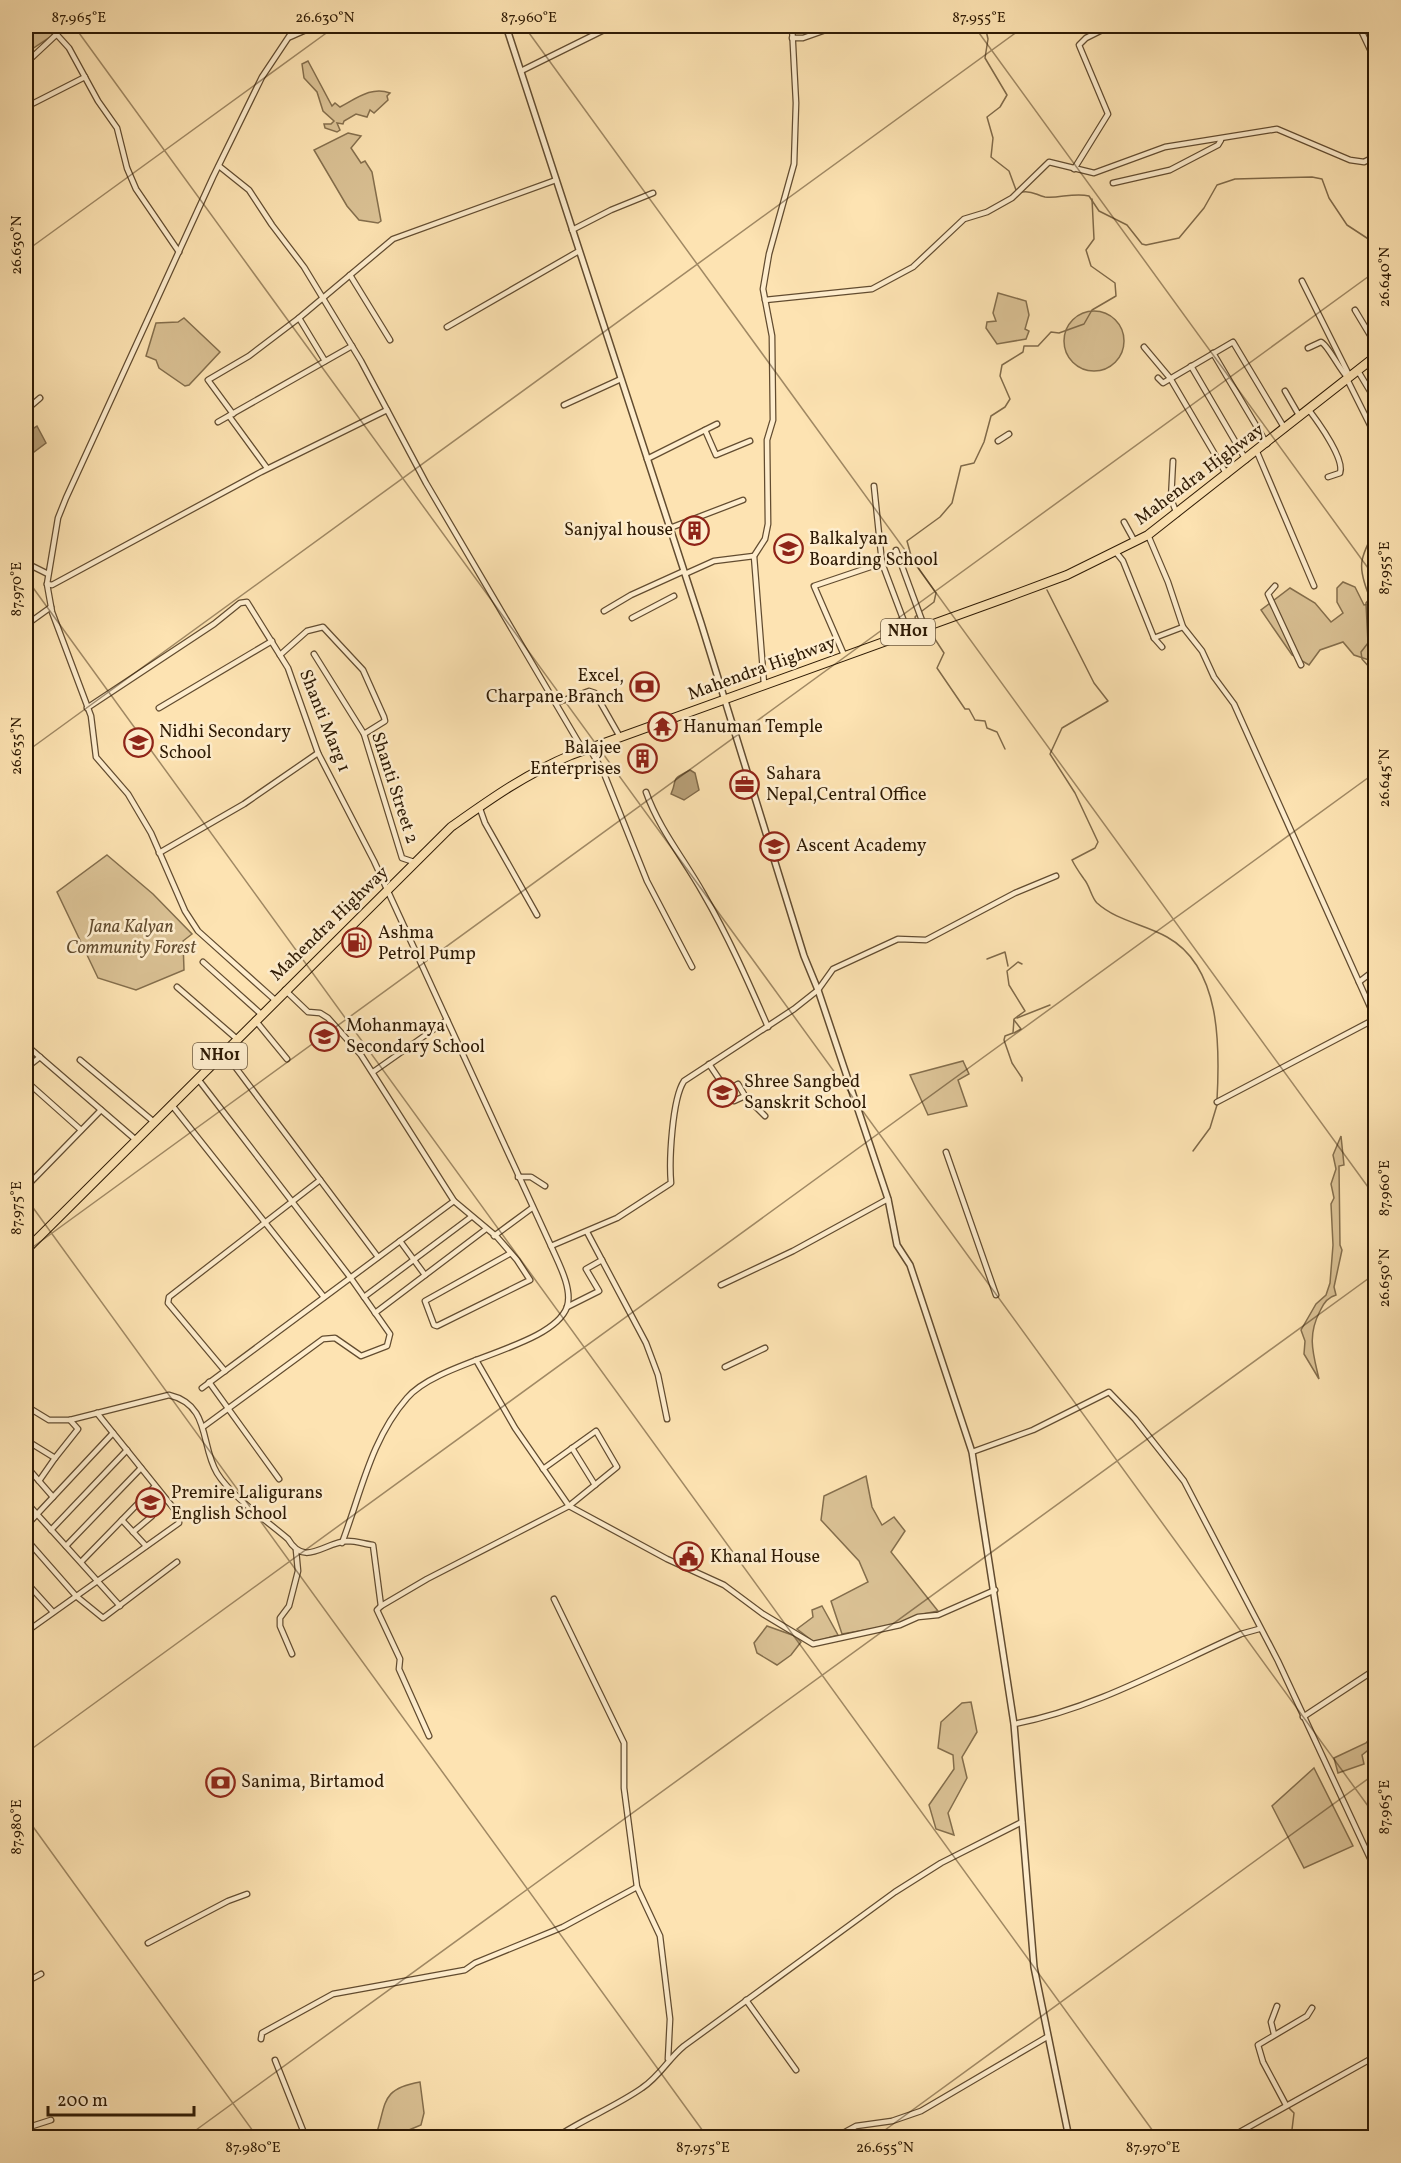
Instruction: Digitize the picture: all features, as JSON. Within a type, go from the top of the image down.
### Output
[{"type":"highway","name":"Mahendra Highway","points":[[26,1250],[285,990],[451,827],[478,806],[539,769],[586,749],[1067,575],[1135,542],[1177,514],[1376,356]]},
{"type":"street","points":[[49,26],[69,48],[117,128],[127,168],[136,189],[179,252]]},
{"type":"street","points":[[275,1000],[198,931],[185,911],[151,832],[128,794],[96,757],[93,728],[51,607],[47,584],[62,508],[262,77],[296,26]]},
{"type":"street","points":[[289,37],[315,26]]},
{"type":"street","points":[[507,26],[685,573],[804,956],[818,990],[888,1199],[897,1245],[910,1265],[972,1452],[1014,1724],[1034,1967],[1069,2138]]},
{"type":"street","points":[[521,71],[612,26]]},
{"type":"street","points":[[764,684],[754,556],[765,539],[768,524],[767,440],[773,420],[772,336],[763,289],[769,254],[794,164],[796,103],[792,26]]},
{"type":"street","points":[[792,38],[803,38],[837,26]]},
{"type":"street","points":[[1074,169],[1108,114],[1079,45],[1086,38],[1110,26]]},
{"type":"street","points":[[1359,26],[1376,62]]},
{"type":"street","points":[[26,63],[57,34]]},
{"type":"street","points":[[26,107],[85,76]]},
{"type":"street","points":[[765,300],[872,289],[913,267],[964,219],[999,206],[1018,192],[1049,162],[1094,174],[1165,147],[1193,141],[1221,140],[1277,129],[1350,160],[1364,162],[1376,156]]},
{"type":"street","points":[[1113,183],[1170,170],[1218,146],[1221,140]]},
{"type":"street","points":[[219,166],[249,190],[260,203],[272,225],[304,267],[352,346],[431,492],[556,703],[603,771],[647,880],[692,968]]},
{"type":"street","points":[[267,468],[208,380],[249,356],[299,318],[393,239],[556,180]]},
{"type":"street","points":[[572,230],[652,193]]},
{"type":"street","points":[[447,327],[579,251]]},
{"type":"street","points":[[350,274],[390,340]]},
{"type":"street","points":[[1302,281],[1376,436]]},
{"type":"street","points":[[1355,310],[1376,345]]},
{"type":"street","points":[[299,318],[325,361]]},
{"type":"street","points":[[1158,378],[1163,382],[1233,342],[1285,429]]},
{"type":"street","points":[[1308,348],[1321,342],[1325,344],[1335,364],[1348,378]]},
{"type":"street","points":[[218,422],[352,346]]},
{"type":"street","points":[[1144,347],[1170,378],[1227,474]]},
{"type":"street","points":[[1213,353],[1267,444]]},
{"type":"street","points":[[1191,366],[1246,460]]},
{"type":"street","points":[[1358,371],[1376,401]]},
{"type":"street","points":[[564,405],[621,379]]},
{"type":"street","points":[[1285,391],[1300,417]]},
{"type":"street","points":[[26,411],[40,398]]},
{"type":"street","points":[[47,584],[52,585],[267,468],[387,410]]},
{"type":"street","points":[[1309,410],[1323,429],[1341,466],[1340,473],[1328,477]]},
{"type":"street","points":[[647,459],[717,424]]},
{"type":"street","points":[[705,430],[716,455],[750,441]]},
{"type":"street","points":[[998,441],[1010,434]]},
{"type":"street","points":[[1257,452],[1314,586]]},
{"type":"street","points":[[1173,461],[1171,499],[1177,514]]},
{"type":"street","points":[[874,486],[882,563],[908,632]]},
{"type":"street","points":[[670,528],[743,500]]},
{"type":"street","points":[[1124,522],[1135,542]]},
{"type":"street","points":[[1148,535],[1168,582],[1183,627],[1202,651],[1214,677],[1234,704],[1375,1019],[1217,1102]]},
{"type":"street","points":[[896,550],[924,626]]},
{"type":"street","points":[[1115,551],[1123,561],[1154,638],[1162,647]]},
{"type":"street","points":[[604,611],[631,595],[714,561],[754,556]]},
{"type":"street","points":[[26,563],[48,574]]},
{"type":"street","points":[[844,655],[814,586],[882,563]]},
{"type":"street","points":[[1275,586],[1268,594],[1301,665]]},
{"type":"street","points":[[632,618],[674,596]]},
{"type":"street","name":"Shanti Marg 1","points":[[87,708],[244,601],[272,641],[291,676],[318,753],[374,861],[562,1270],[567,1290],[567,1307]]},
{"type":"street","points":[[26,624],[51,607]]},
{"type":"street","points":[[280,655],[308,631],[323,627],[363,670],[384,717],[385,721],[364,734]]},
{"type":"street","points":[[1154,638],[1183,627]]},
{"type":"street","points":[[159,708],[272,641]]},
{"type":"street","name":"Shanti Street 2","points":[[314,654],[364,734],[402,858],[416,862]]},
{"type":"street","points":[[556,703],[589,691],[595,693],[620,737]]},
{"type":"street","points":[[159,853],[244,804],[318,753]]},
{"type":"street","points":[[646,792],[654,816],[703,891],[732,947],[768,1027]]},
{"type":"street","points":[[478,806],[485,823],[537,915]]},
{"type":"street","points":[[551,1246],[617,1218],[671,1183],[670,1167],[676,1097],[684,1081],[768,1027],[818,990],[833,969],[898,939],[926,940],[1015,893],[1056,876]]},
{"type":"street","points":[[203,962],[261,1014]]},
{"type":"street","points":[[1359,982],[1372,972],[1375,966]]},
{"type":"street","points":[[177,987],[237,1039]]},
{"type":"street","points":[[285,990],[308,1012],[320,1013],[328,1018],[373,1072],[454,1201],[511,1252],[530,1280],[437,1326],[434,1325],[425,1301],[511,1252]]},
{"type":"street","points":[[255,1020],[287,1059]]},
{"type":"street","points":[[373,1072],[447,1020]]},
{"type":"street","points":[[26,1045],[136,1140]]},
{"type":"street","points":[[224,1052],[378,1257]]},
{"type":"street","points":[[26,1068],[40,1057]]},
{"type":"street","points":[[80,1060],[154,1122]]},
{"type":"street","points":[[709,1064],[734,1101],[745,1096]]},
{"type":"street","points":[[197,1078],[350,1277],[390,1334],[387,1346],[361,1356],[335,1338],[323,1339],[203,1427]]},
{"type":"street","points":[[26,1081],[81,1130]]},
{"type":"street","points":[[727,1091],[738,1084],[745,1096],[765,1116]]},
{"type":"street","points":[[171,1104],[263,1223],[324,1297]]},
{"type":"street","points":[[26,1187],[101,1110]]},
{"type":"street","points":[[946,1152],[996,1295]]},
{"type":"street","points":[[518,1177],[531,1177],[545,1186]]},
{"type":"street","points":[[225,1371],[168,1300],[320,1180]]},
{"type":"street","points":[[722,1285],[794,1251],[888,1199]]},
{"type":"street","points":[[201,1388],[454,1201]]},
{"type":"street","points":[[494,1236],[532,1208]]},
{"type":"street","points":[[364,1297],[471,1217]]},
{"type":"street","points":[[375,1313],[486,1229]]},
{"type":"street","points":[[587,1232],[646,1343],[658,1375],[667,1419]]},
{"type":"street","points":[[400,1241],[425,1275]]},
{"type":"street","points":[[342,1543],[374,1450],[407,1397],[427,1381],[545,1331],[567,1307],[599,1291],[586,1269],[602,1260]]},
{"type":"street","points":[[725,1367],[765,1348]]},
{"type":"street","points":[[476,1360],[515,1428],[569,1506],[657,1554],[724,1585],[763,1614],[813,1644],[900,1625],[918,1617],[938,1616],[995,1590]]},
{"type":"street","points":[[209,1382],[279,1479]]},
{"type":"street","points":[[972,1452],[1025,1434],[1109,1392],[1135,1419],[1184,1481],[1259,1629],[1278,1661],[1376,1871]]},
{"type":"street","points":[[26,1406],[49,1420],[70,1420],[169,1395],[180,1397],[192,1407],[203,1427],[216,1472],[296,1550],[307,1554],[342,1543],[373,1545],[381,1606]]},
{"type":"street","points":[[26,1632],[179,1523],[179,1515],[97,1413]]},
{"type":"street","points":[[39,1480],[78,1429],[70,1420]]},
{"type":"street","points":[[429,1736],[399,1669],[400,1659],[377,1610],[427,1579],[569,1506],[616,1467],[596,1431],[543,1469]]},
{"type":"street","points":[[26,1526],[113,1433]]},
{"type":"street","points":[[29,1442],[55,1458]]},
{"type":"street","points":[[572,1448],[595,1485]]},
{"type":"street","points":[[51,1530],[127,1450]]},
{"type":"street","points":[[26,1466],[53,1497]]},
{"type":"street","points":[[66,1546],[141,1468]]},
{"type":"street","points":[[82,1561],[155,1486]]},
{"type":"street","points":[[26,1502],[82,1561],[120,1606]]},
{"type":"street","points":[[133,1532],[152,1516]]},
{"type":"street","points":[[122,1520],[146,1546]]},
{"type":"street","points":[[26,1539],[76,1596],[104,1618],[177,1562]]},
{"type":"street","points":[[292,1654],[280,1626],[280,1618],[289,1606],[298,1570],[296,1550]]},
{"type":"street","points":[[26,1582],[53,1612]]},
{"type":"street","points":[[554,1599],[624,1743],[624,1788],[637,1887],[660,1936],[670,2019],[666,2066],[643,2088],[583,2119],[555,2138]]},
{"type":"street","points":[[26,1622],[31,1628]]},
{"type":"street","points":[[1014,1724],[1047,1717],[1086,1704],[1241,1634],[1259,1629]]},
{"type":"street","points":[[1303,1717],[1376,1669]]},
{"type":"street","points":[[668,2059],[895,1892],[941,1863],[1022,1822]]},
{"type":"street","points":[[261,2039],[262,2033],[333,1994],[465,1970],[475,1963],[563,1927],[637,1887]]},
{"type":"street","points":[[148,1943],[228,1901],[247,1894]]},
{"type":"street","points":[[26,1982],[40,1974]]},
{"type":"street","points":[[746,2000],[796,2070]]},
{"type":"street","points":[[1274,2034],[1271,2022],[1277,2006]]},
{"type":"street","points":[[1286,2105],[1263,2062],[1258,2045],[1307,2016],[1312,2008]]},
{"type":"street","points":[[834,2138],[856,2126],[892,2121],[921,2111],[1047,2037]]},
{"type":"street","points":[[1229,2138],[1376,2056]]},
{"type":"street","points":[[275,2060],[306,2138]]},
{"type":"street","points":[[26,2128],[51,2120]]},
{"type":"green space","points":[[26,26],[45,26],[53,35],[32,49],[26,42]]},
{"type":"green space","points":[[308,61],[332,106],[335,103],[340,107],[365,94],[377,91],[390,93],[387,96],[388,100],[374,113],[370,110],[367,117],[356,114],[343,124],[337,123],[340,130],[337,132],[325,128],[324,124],[331,124],[334,121],[323,111],[317,92],[304,78],[302,64]]},
{"type":"green space","points":[[348,133],[361,136],[351,148],[361,163],[365,161],[372,172],[381,221],[378,223],[359,220],[347,206],[314,150]]},
{"type":"green space","points":[[998,293],[1026,301],[1029,315],[1025,329],[1029,331],[1026,339],[997,344],[986,328],[987,322],[996,321],[993,313]]},
{"type":"green space","points":[[1088,311],[1100,311],[1111,316],[1119,324],[1124,341],[1122,353],[1111,366],[1100,371],[1088,371],[1077,366],[1069,358],[1064,347],[1064,335],[1069,324],[1077,316]]},
{"type":"green space","points":[[184,318],[220,352],[189,385],[185,386],[159,368],[156,360],[146,356],[156,323],[178,322]]},
{"type":"green space","points":[[1375,538],[1375,571],[1369,563],[1371,544]]},
{"type":"green space","points":[[1375,571],[1375,642],[1372,636],[1369,660],[1354,655],[1343,642],[1320,650],[1309,665],[1292,655],[1261,610],[1290,588],[1315,603],[1331,622],[1343,613],[1337,602],[1337,588],[1343,582],[1355,587],[1364,605],[1371,604],[1370,586]]},
{"type":"green space","name":"Jana Kalyan Community Forest","points":[[107,855],[153,894],[192,934],[183,941],[184,970],[136,990],[98,978],[57,892]]},
{"type":"green space","points":[[963,1061],[969,1074],[958,1080],[967,1106],[928,1115],[910,1075]]},
{"type":"green space","points":[[1341,1136],[1344,1165],[1339,1166],[1340,1245],[1342,1250],[1334,1287],[1336,1295],[1324,1303],[1321,1308],[1312,1337],[1319,1379],[1304,1354],[1305,1341],[1301,1330],[1316,1304],[1326,1295],[1330,1283],[1333,1245],[1331,1204],[1334,1198],[1331,1184],[1336,1169],[1333,1155]]},
{"type":"green space","points":[[866,1476],[872,1507],[882,1525],[894,1517],[905,1531],[891,1552],[938,1611],[918,1615],[900,1624],[842,1634],[831,1601],[868,1582],[859,1561],[821,1520],[824,1496]]},
{"type":"green space","points":[[822,1606],[838,1635],[814,1642],[797,1629],[813,1617],[812,1610]]},
{"type":"green space","points":[[767,1626],[795,1636],[801,1642],[791,1655],[777,1665],[757,1653],[754,1643]]},
{"type":"green space","points":[[971,1702],[977,1732],[962,1757],[967,1778],[948,1813],[954,1835],[936,1829],[929,1805],[954,1769],[953,1755],[938,1748],[941,1722],[962,1703]]},
{"type":"green space","points":[[1375,1733],[1375,1750],[1371,1748],[1362,1755],[1364,1764],[1338,1773],[1334,1758],[1366,1743]]},
{"type":"green space","points":[[1314,1768],[1353,1846],[1304,1868],[1272,1806]]},
{"type":"green space","points":[[420,2082],[424,2113],[421,2125],[409,2130],[402,2137],[378,2137],[376,2135],[384,2106],[391,2093],[407,2085]]},
{"type":"shaded area","points":[[37,426],[46,443],[26,458],[26,433]]},
{"type":"shaded area","points":[[690,770],[695,773],[699,790],[684,800],[671,794],[676,778]]},
{"type":"waterway","points":[[985,26],[988,39],[985,58],[1007,95],[1000,107],[987,117],[993,138],[991,157],[1009,171],[1016,190]]},
{"type":"waterway","points":[[1022,192],[1050,197],[1089,196],[1099,211],[1127,225],[1142,244],[1146,245],[1179,238],[1204,208],[1217,185],[1235,179],[1312,177],[1322,179],[1329,198],[1347,225],[1376,244]]},
{"type":"waterway","points":[[922,611],[934,602],[936,593],[912,559],[907,541],[940,517],[952,503],[961,466],[974,463],[984,442],[991,416],[1005,407],[1010,399],[1000,376],[1002,365],[1023,352],[1024,346],[1038,346],[1051,332],[1059,333],[1084,324],[1092,310],[1116,296],[1115,283],[1091,266],[1086,250],[1094,239],[1092,199]]},
{"type":"waterway","points":[[1376,529],[1363,555],[1362,563],[1363,578],[1370,598],[1366,603],[1368,643],[1361,652],[1362,659],[1370,668],[1376,691]]},
{"type":"waterway","points":[[1047,590],[1094,683],[1108,701],[1062,728],[1050,754],[1075,793],[1098,842],[1095,848],[1072,860],[1097,903],[1113,914],[1167,937],[1185,950],[1198,968],[1207,988],[1217,1033],[1217,1100]]},
{"type":"waterway","points":[[918,614],[915,617],[918,626]]},
{"type":"waterway","points":[[924,631],[931,633],[944,653],[937,668],[965,709],[969,709],[975,720],[985,721],[987,728],[997,732],[1005,749]]},
{"type":"waterway","points":[[987,959],[1005,952],[1008,966]]},
{"type":"waterway","points":[[1022,964],[1018,962],[1007,971],[1009,985],[1025,1011],[1014,1019],[1013,1033],[1005,1036],[1004,1040],[1012,1063],[1022,1081]]},
{"type":"waterway","points":[[1017,1018],[1050,1005]]},
{"type":"waterway","points":[[1014,1020],[1021,1029],[1014,1033]]},
{"type":"waterway","points":[[1193,1151],[1210,1128],[1217,1105]]},
{"type":"waterway","points":[[1287,2106],[1294,2113],[1291,2138]]},
{"type":"place","name":"Sanjyal house","points":[[694,530]]},
{"type":"place","name":"Balkalyan Boarding School","points":[[788,549]]},
{"type":"place","name":"Excel, Charpane Branch","points":[[645,686]]},
{"type":"place","name":"Hanuman Temple","points":[[662,727]]},
{"type":"place","name":"Nidhi Secondary School","points":[[138,742]]},
{"type":"place","name":"Balajee Enterprises","points":[[642,758]]},
{"type":"place","name":"Sahara Nepal,Central Office","points":[[745,784]]},
{"type":"place","name":"Ascent Academy","points":[[775,846]]},
{"type":"place","name":"Ashma Petrol Pump","points":[[357,943]]},
{"type":"place","name":"Mohanmaya Secondary School","points":[[325,1036]]},
{"type":"place","name":"Shree Sangbed Sanskrit School","points":[[723,1092]]},
{"type":"place","name":"Premire Laligurans English School","points":[[150,1503]]},
{"type":"place","name":"Khanal House","points":[[689,1557]]},
{"type":"place","name":"Sanima, Birtamod","points":[[220,1782]]}]
